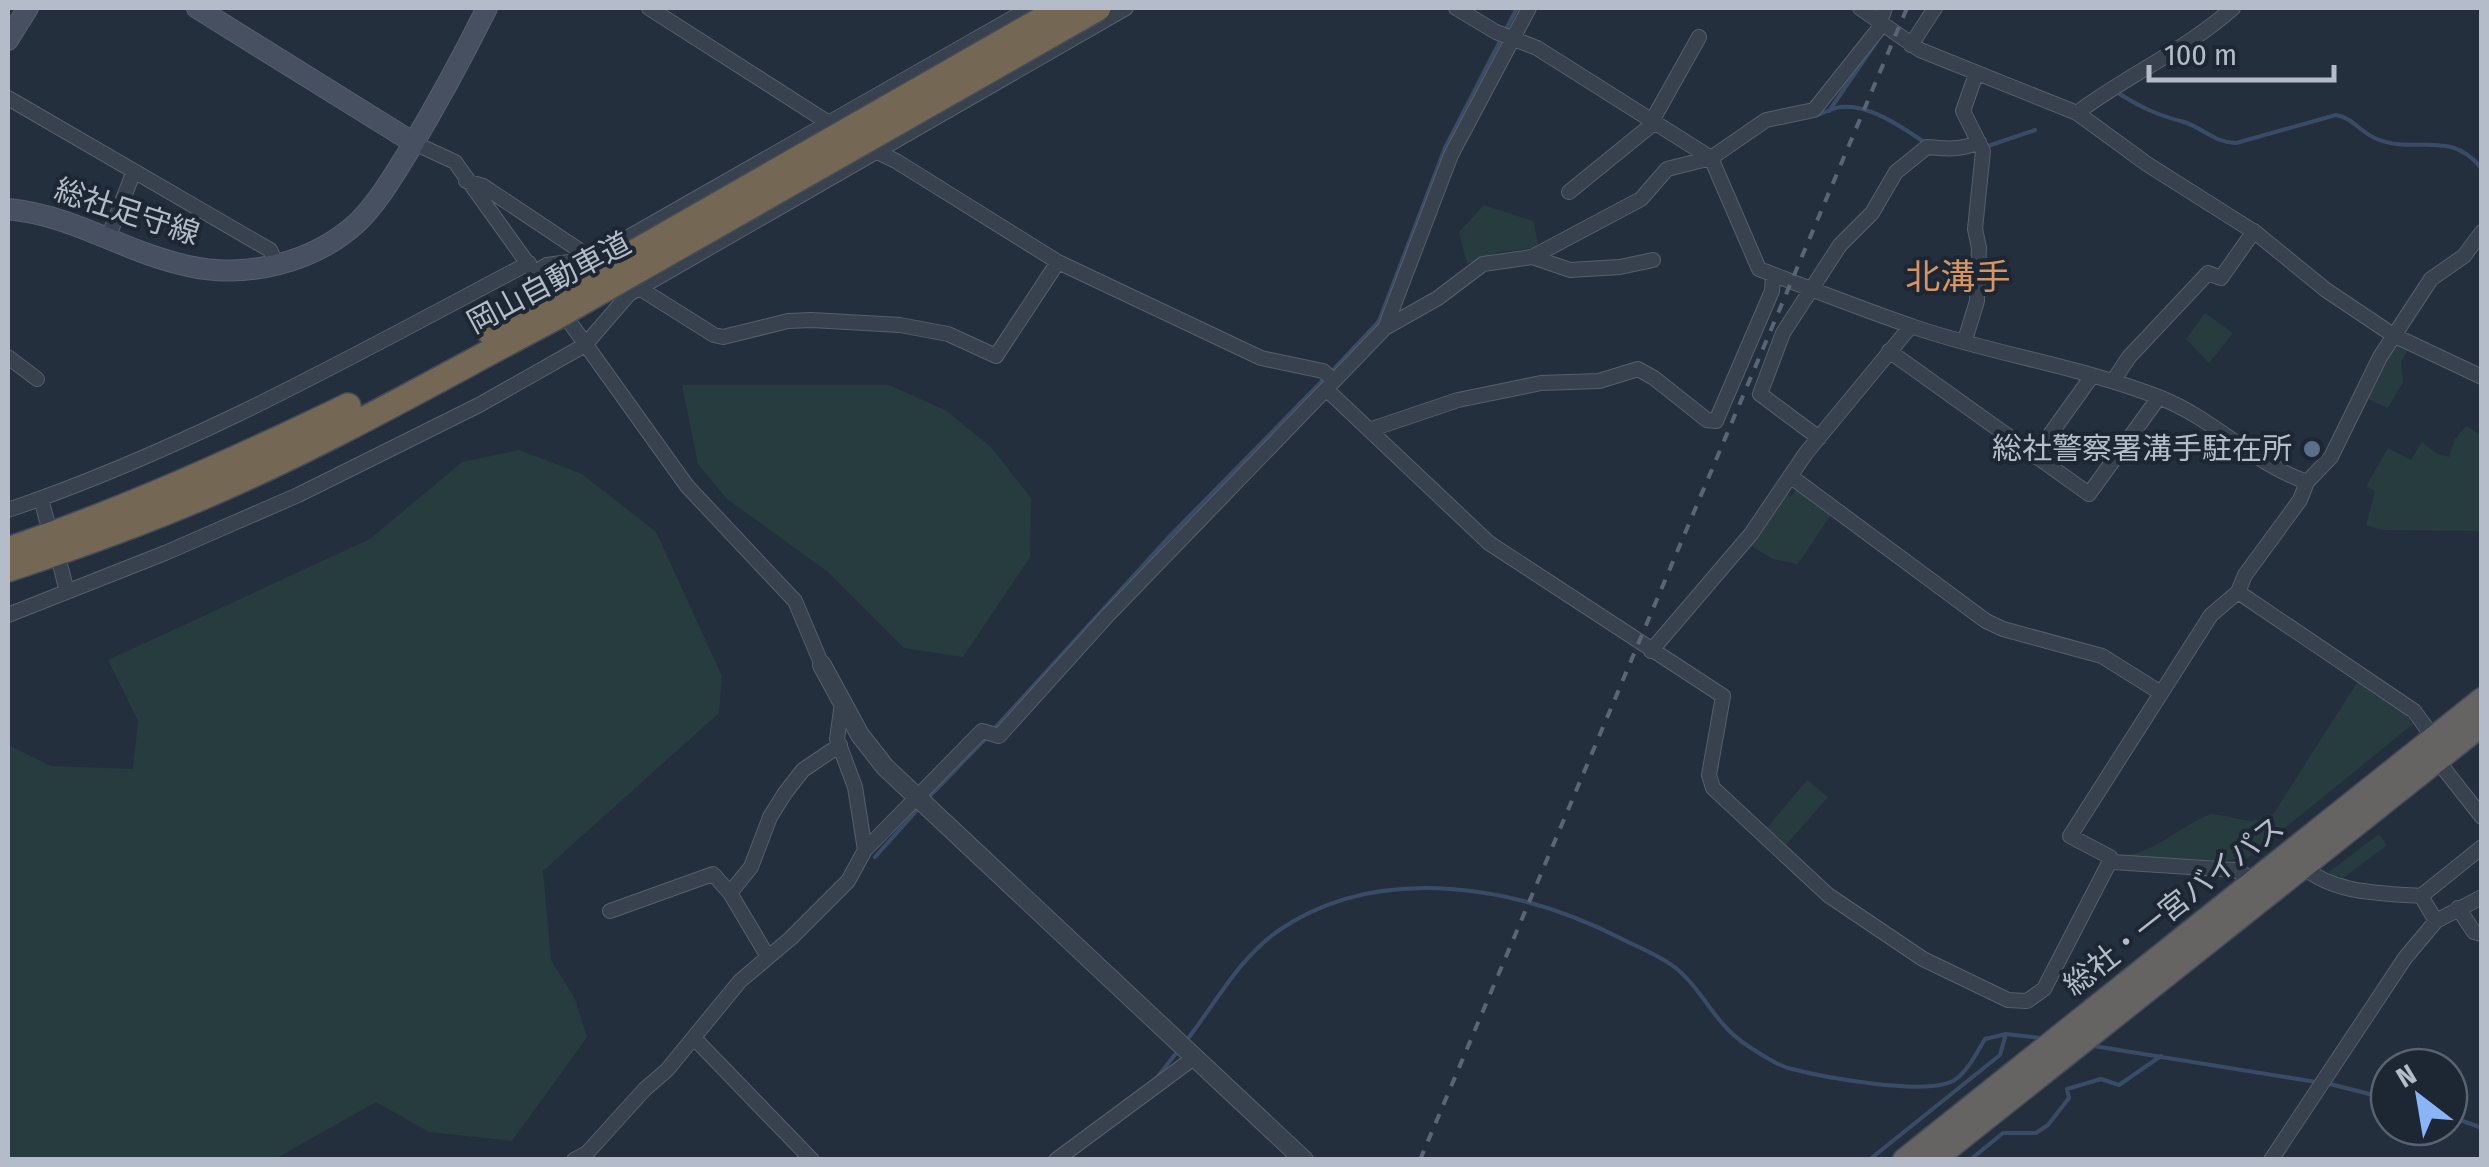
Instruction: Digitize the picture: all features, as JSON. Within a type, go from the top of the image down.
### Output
[{"type":"highway","name":"岡山自動車道","points":[[8,570],[107,536],[212,493],[376,412],[1062,8]]},
{"type":"highway","name":"岡山自動車道","points":[[8,550],[204,476],[550,310],[1098,8]]},
{"type":"highway","name":"総社・一宮バイパス","points":[[1934,1160],[2097,1029],[2267,878],[2302,866],[2436,748],[2482,699]]},
{"type":"highway","name":"総社・一宮バイパス","points":[[1904,1160],[2071,1026],[2436,748],[2482,725]]},
{"type":"main road","points":[[8,40],[28,8]]},
{"type":"main road","points":[[198,8],[414,143]]},
{"type":"main road","name":"総社足守線","points":[[8,209],[65,219],[188,266],[225,272],[277,266],[300,258],[356,223],[381,196],[488,8]]},
{"type":"street","points":[[649,8],[1058,262],[1261,358],[1328,380],[1368,430],[1490,543],[1722,696],[1709,776],[1713,788],[1828,895],[1923,959],[2016,1001],[2027,1000],[2044,989],[2112,862],[2235,870],[2267,878]]},
{"type":"street","points":[[8,510],[136,461],[243,412],[532,268],[590,259],[1030,8]]},
{"type":"street","points":[[8,615],[298,495],[479,405],[585,345],[629,294],[1126,8]]},
{"type":"street","points":[[1456,8],[1505,36],[1537,48],[1712,161],[1758,269],[1911,326],[2159,397],[2203,419],[2289,476],[2307,482]]},
{"type":"street","points":[[1385,328],[1451,154],[1505,36],[1528,8]]},
{"type":"street","points":[[1860,8],[1883,14],[1910,45],[2077,113],[2147,164],[2254,231],[2326,290],[2393,335],[2482,377]]},
{"type":"street","points":[[1910,45],[1935,8]]},
{"type":"street","points":[[2077,113],[2116,84],[2207,31],[2233,8]]},
{"type":"street","points":[[574,1160],[608,1132],[740,981],[848,881],[866,850],[920,801],[982,731],[999,736],[1328,380],[1385,328],[1438,298],[1477,267],[1532,258],[1641,198],[1667,170],[1712,161],[1755,124],[1814,110],[1854,64],[1883,14]]},
{"type":"street","points":[[1570,192],[1653,122],[1699,38]]},
{"type":"street","points":[[1965,340],[1977,301],[1976,229],[1983,151],[1963,112],[1976,74]]},
{"type":"street","points":[[8,98],[270,250],[277,266]]},
{"type":"street","points":[[1819,438],[1760,394],[1783,334],[1840,245],[1872,213],[1896,172],[1927,147],[1957,148],[1979,142]]},
{"type":"street","points":[[414,143],[455,162],[687,486],[795,601],[822,666],[872,752],[1304,1160]]},
{"type":"street","points":[[108,238],[134,171]]},
{"type":"street","points":[[466,181],[483,186],[590,259],[724,337],[811,320],[900,325],[948,334],[996,356],[1058,262]]},
{"type":"street","points":[[2113,381],[2128,357],[2208,273],[2221,278],[2254,231]]},
{"type":"street","points":[[2112,862],[2110,857],[2070,836],[2211,615],[2238,592],[2244,575],[2300,500],[2307,482],[2330,457],[2393,335],[2432,279],[2464,256],[2482,232]]},
{"type":"street","points":[[1532,258],[1570,270],[1620,267],[1653,260]]},
{"type":"street","points":[[1368,430],[1458,400],[1540,383],[1599,381],[1638,370],[1707,420],[1716,421],[1772,291],[1772,274]]},
{"type":"street","points":[[1650,651],[1752,534],[1819,438],[1911,326]]},
{"type":"street","points":[[1890,351],[2089,494],[2159,397]]},
{"type":"street","points":[[8,356],[37,378]]},
{"type":"street","points":[[2034,457],[2092,376]]},
{"type":"street","points":[[1790,476],[1986,621],[2102,656],[2160,693]]},
{"type":"street","points":[[41,498],[47,520]]},
{"type":"street","points":[[61,568],[68,592]]},
{"type":"street","points":[[2238,592],[2414,711],[2482,817]]},
{"type":"street","points":[[842,702],[837,738],[854,787],[866,850]]},
{"type":"street","points":[[730,893],[752,867],[770,818],[785,793],[803,770],[840,746]]},
{"type":"street","points":[[2302,866],[2319,880],[2370,893],[2421,896],[2482,848]]},
{"type":"street","points":[[610,911],[713,874],[730,893],[768,957]]},
{"type":"street","points":[[2421,896],[2436,921]]},
{"type":"street","points":[[2271,1160],[2405,958],[2436,921],[2482,897]]},
{"type":"street","points":[[2458,908],[2474,932],[2482,934]]},
{"type":"street","points":[[694,1038],[812,1160]]},
{"type":"street","points":[[1056,1160],[1193,1055]]},
{"type":"green space","points":[[1484,205],[1533,221],[1539,247],[1499,252],[1467,264],[1459,232]]},
{"type":"green space","points":[[2205,313],[2233,333],[2209,363],[2186,339]]},
{"type":"green space","points":[[2394,341],[2409,348],[2401,362],[2403,382],[2388,408],[2365,398]]},
{"type":"green space","points":[[682,385],[889,385],[945,410],[991,447],[1031,498],[1030,557],[963,657],[904,648],[828,572],[727,499],[698,464]]},
{"type":"green space","points":[[2466,426],[2481,435],[2481,531],[2382,530],[2366,525],[2375,491],[2367,487],[2368,483],[2388,448],[2411,460],[2422,442],[2449,457],[2455,439]]},
{"type":"green space","points":[[519,450],[582,474],[656,532],[722,676],[719,713],[543,871],[551,960],[575,999],[587,1037],[512,1141],[429,1132],[376,1102],[275,1159],[8,1159],[8,745],[51,766],[133,769],[138,721],[108,660],[370,539],[462,462]]},
{"type":"green space","points":[[1798,487],[1833,512],[1798,564],[1773,559],[1749,545],[1785,493],[1791,497]]},
{"type":"green space","points":[[2358,681],[2404,713],[2413,724],[2248,858],[2205,863],[2121,856],[2157,844],[2211,814],[2259,820],[2274,813]]},
{"type":"green space","points":[[1807,780],[1828,797],[1786,845],[1767,828]]},
{"type":"green space","points":[[2379,834],[2387,845],[2342,879],[2334,879],[2329,872]]},
{"type":"waterway","points":[[1331,372],[1379,321],[1445,148],[1517,8]]},
{"type":"waterway","points":[[1829,111],[1877,41]]},
{"type":"waterway","points":[[2118,93],[2229,142],[2336,115],[2391,143],[2458,149],[2482,169]]},
{"type":"waterway","points":[[1814,116],[1836,108],[1859,108],[1883,117],[1924,142]]},
{"type":"waterway","points":[[1985,147],[2035,130]]},
{"type":"waterway","points":[[994,729],[1168,538],[1324,379]]},
{"type":"waterway","points":[[929,797],[988,736]]},
{"type":"waterway","points":[[875,857],[919,808]]},
{"type":"waterway","points":[[1186,1041],[1239,968],[1278,931],[1318,909],[1360,895],[1405,889],[1496,895],[1583,921],[1671,964],[1736,1037],[1773,1061],[1804,1072],[1872,1084],[1939,1085],[1963,1073],[1985,1039],[2006,1034],[2040,1038]]},
{"type":"waterway","points":[[1869,1160],[2000,1055],[2006,1034]]},
{"type":"waterway","points":[[2094,1046],[2316,1082]]},
{"type":"waterway","points":[[1155,1080],[1177,1052]]},
{"type":"waterway","points":[[1970,1160],[2003,1133],[2036,1133],[2048,1125],[2069,1098],[2067,1089],[2101,1079],[2119,1085],[2161,1056]]},
{"type":"waterway","points":[[2326,1083],[2369,1094]]},
{"type":"waterway","points":[[2469,1123],[2482,1128]]},
{"type":"railway","points":[[1420,1160],[1907,8]]},
{"type":"place","name":"総社警察署溝手駐在所","points":[[2312,449]]},
{"type":"district","name":"北溝手","points":[[1958,277]]}]
